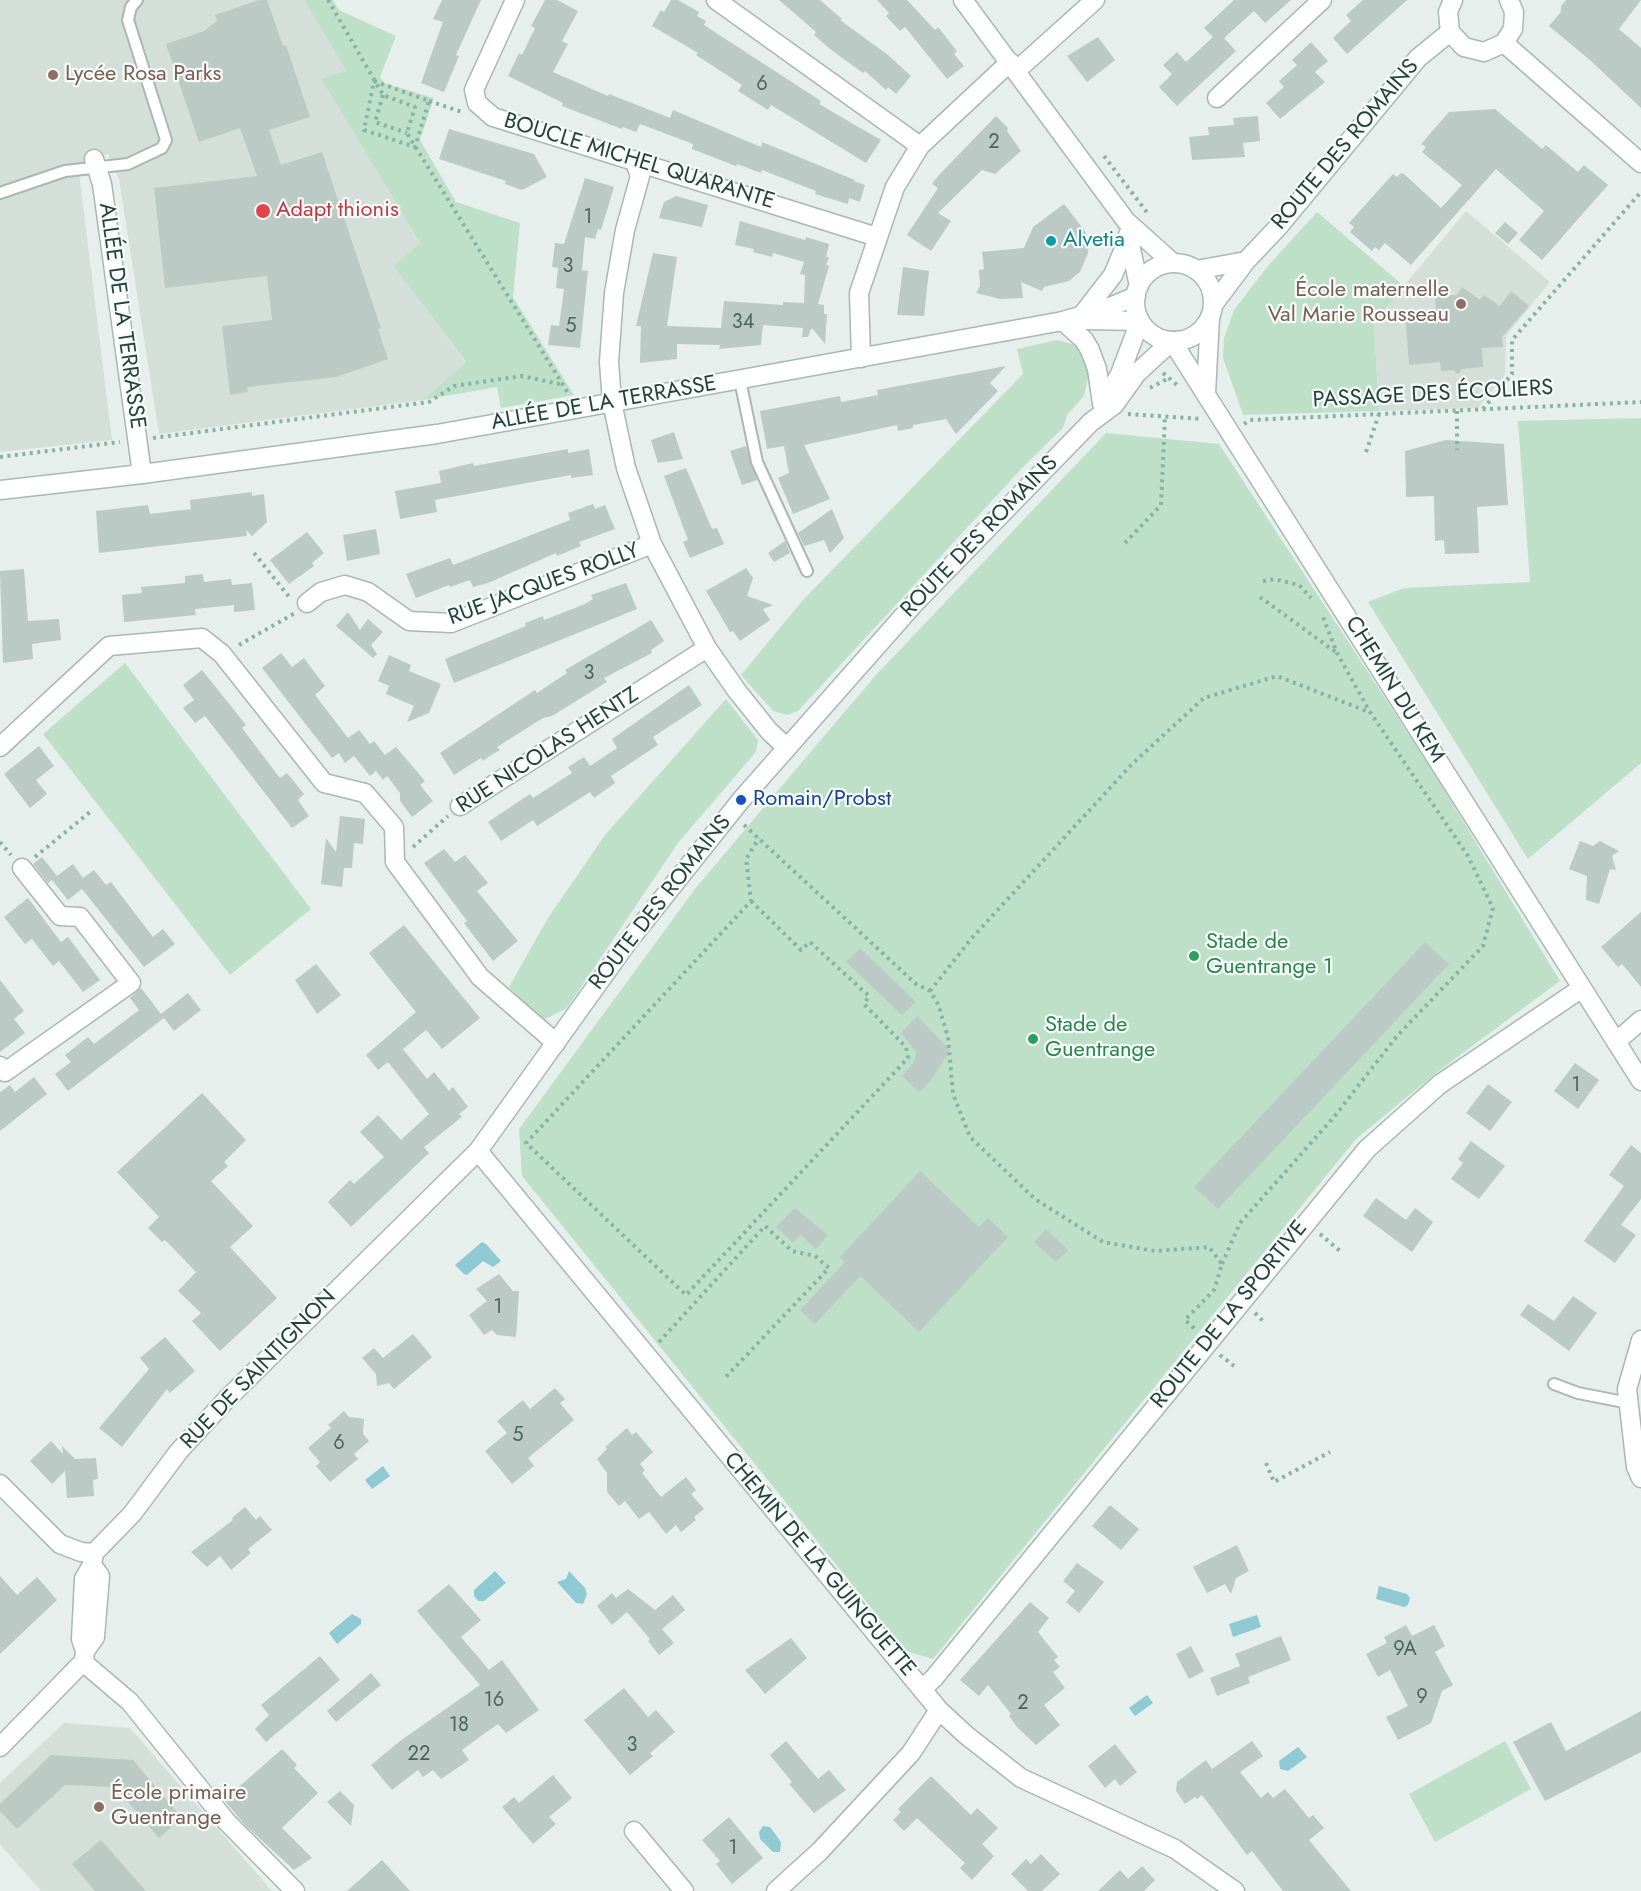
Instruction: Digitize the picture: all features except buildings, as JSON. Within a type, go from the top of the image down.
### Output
[{"type":"street","name":"BOUCLE MICHEL QUARANTE","points":[[515,0],[474,90],[477,103],[493,117],[877,237]]},
{"type":"street","points":[[716,0],[920,146]]},
{"type":"street","points":[[963,0],[1013,66],[1127,229],[1173,263],[1197,270],[1246,261]]},
{"type":"street","points":[[861,357],[860,294],[895,187],[920,146],[1013,66],[1095,0]]},
{"type":"street","points":[[1217,98],[1322,0]]},
{"type":"street","points":[[1453,0],[1448,12],[1450,32],[1456,41],[1474,51],[1494,50],[1504,43],[1515,21],[1509,0]]},
{"type":"street","name":"ROUTE DES ROMAINS","points":[[444,1187],[478,1151],[679,876],[787,748],[913,605],[1137,374],[1172,341],[1182,341],[1199,333],[1246,261],[1279,226],[1418,58],[1450,32]]},
{"type":"street","points":[[1504,43],[1641,163]]},
{"type":"street","points":[[634,160],[640,176],[625,230],[614,293],[609,362],[612,402],[626,468],[652,544],[707,648],[737,691],[787,748]]},
{"type":"street","name":"ALLÉE DE LA TERRASSE","points":[[95,164],[102,184],[142,474]]},
{"type":"street","points":[[1108,404],[1090,350],[1072,319],[1113,275],[1127,229]]},
{"type":"street","name":"ROUTE DES ROMAINS","points":[[1108,404],[1140,321],[1127,229]]},
{"type":"street","points":[[1137,291],[1153,270],[1173,263]]},
{"type":"street","points":[[1197,270],[1212,292],[1206,393]]},
{"type":"street","name":"ALLÉE DE LA TERRASSE","points":[[0,490],[142,474],[437,434],[1072,319],[1110,308],[1137,291]]},
{"type":"street","name":"ALLÉE DE LA TERRASSE","points":[[1072,319],[1140,321]]},
{"type":"street","points":[[1140,321],[1152,334],[1172,341]]},
{"type":"street","name":"CHEMIN DU KEM","points":[[1172,341],[1641,1081]]},
{"type":"street","name":"RUE JACQUES ROLLY","points":[[304,607],[321,592],[345,585],[368,592],[409,621],[451,623],[652,544]]},
{"type":"street","points":[[0,747],[110,646],[202,638],[222,654],[324,783],[365,793],[394,827],[395,862],[480,977],[556,1043]]},
{"type":"street","name":"RUE NICOLAS HENTZ","points":[[460,806],[707,648]]},
{"type":"street","points":[[0,1066],[5,1072],[131,982],[80,917],[60,916],[22,868]]},
{"type":"street","name":"ROUTE DE LA SPORTIVE","points":[[922,1689],[942,1669],[1366,1149],[1440,1084],[1582,988]]},
{"type":"street","points":[[1616,1042],[1641,1020]]},
{"type":"street","name":"CHEMIN DE LA GUINGUETTE","points":[[478,1151],[939,1710],[966,1735],[1021,1778],[1174,1849],[1235,1891]]},
{"type":"street","name":"RUE DE SAINTIGNON","points":[[84,1656],[81,1640],[84,1579],[93,1559],[132,1514],[179,1451],[226,1400],[296,1329],[444,1187]]},
{"type":"street","points":[[1641,1340],[1627,1389],[1636,1467],[1641,1478]]},
{"type":"street","points":[[0,1484],[60,1544],[93,1559]]},
{"type":"street","points":[[0,1747],[84,1656],[130,1702],[226,1821],[295,1891]]},
{"type":"street","points":[[776,1891],[820,1851],[910,1753],[939,1710]]},
{"type":"street","points":[[634,1832],[684,1891]]},
{"type":"lane","points":[[0,193],[65,171],[95,164],[128,164],[162,148],[166,140],[128,20],[131,7],[137,0]]},
{"type":"lane","points":[[740,380],[757,462],[807,571]]},
{"type":"lane","points":[[1554,1384],[1578,1393],[1629,1403]]},
{"type":"path","points":[[328,0],[383,95],[415,106],[407,132]]},
{"type":"path","points":[[374,81],[364,130],[415,147]]},
{"type":"path","points":[[374,81],[429,101],[415,147]]},
{"type":"path","points":[[383,95],[375,122],[407,132],[571,399]]},
{"type":"path","points":[[1102,153],[1151,217]]},
{"type":"path","points":[[1482,409],[1512,374],[1512,340],[1641,192]]},
{"type":"path","points":[[0,457],[114,444],[138,437],[161,438],[429,402],[454,386],[522,376],[564,385]]},
{"type":"path","name":"PASSAGE DES ÉCOLIERS","points":[[1230,431],[1250,420],[1641,402]]},
{"type":"path","points":[[1108,404],[1119,413],[1203,419]]},
{"type":"path","points":[[1456,411],[1457,450]]},
{"type":"path","points":[[1366,452],[1379,414]]},
{"type":"path","points":[[1125,543],[1161,505],[1165,416]]},
{"type":"path","points":[[222,654],[304,607],[254,553]]},
{"type":"path","points":[[1263,581],[1274,579],[1299,585],[1312,600]]},
{"type":"path","points":[[1260,597],[1337,653]]},
{"type":"path","points":[[1234,1365],[1206,1345],[1197,1331],[1185,1320],[1214,1290],[1222,1264],[1240,1223],[1334,1117],[1398,1036],[1483,946],[1493,908],[1468,856],[1370,712],[1337,653],[1319,607]]},
{"type":"path","points":[[930,991],[971,939],[1132,764],[1204,698],[1277,675],[1370,712]]},
{"type":"path","name":"RUE NICOLAS HENTZ","points":[[395,862],[460,806]]},
{"type":"path","points":[[22,868],[90,812]]},
{"type":"path","points":[[744,825],[915,984],[930,991],[938,1004],[948,1037],[953,1094],[970,1137],[1035,1199],[1103,1242],[1155,1251],[1209,1247],[1222,1264]]},
{"type":"path","points":[[751,901],[526,1143],[686,1295],[908,1059],[906,1047],[864,1004],[869,996],[810,942],[801,950],[751,901],[746,859],[759,838]]},
{"type":"path","points":[[1305,1222],[1340,1251]]},
{"type":"path","points":[[646,1355],[765,1226],[792,1251],[815,1256],[829,1268],[724,1379]]},
{"type":"path","points":[[1266,1463],[1274,1482],[1330,1452]]},
{"type":"shaded area","name":"Adapt thionis","points":[[0,0],[304,0],[346,70],[321,79],[420,243],[393,266],[466,363],[423,400],[159,434],[119,179],[108,154],[78,164],[112,440],[0,452]]},
{"type":"shaded area","name":"École maternelle Val Marie Rousseau","points":[[1466,211],[1550,282],[1506,336],[1505,375],[1478,408],[1379,411],[1374,322]]},
{"type":"shaded area","name":"École primaire Guentrange","points":[[64,1723],[130,1728],[272,1891],[41,1891],[0,1844],[0,1783]]},
{"type":"green space","points":[[304,0],[333,0],[339,10],[396,36],[380,77],[384,83],[434,98],[420,140],[456,202],[520,223],[513,297],[574,395],[501,408],[497,387],[423,400],[466,362],[393,266],[420,243],[321,79],[346,70]]},
{"type":"green space","points":[[1317,212],[1404,286],[1374,322],[1379,411],[1243,415],[1223,358],[1224,338],[1234,310],[1267,267]]},
{"type":"green space","points":[[1057,340],[1080,346],[1089,374],[1084,396],[1067,415],[1063,428],[1024,466],[798,711],[787,715],[773,711],[741,675],[802,601],[1023,374],[1017,349]]},
{"type":"green space","points":[[1641,418],[1641,763],[1528,859],[1368,602],[1404,588],[1530,582],[1518,421]]},
{"type":"green space","name":"Stade de Guentrange","points":[[1106,433],[1219,444],[1432,770],[1560,981],[1440,1070],[1356,1139],[933,1659],[906,1651],[522,1176],[519,1129],[695,889],[791,775],[876,675]]},
{"type":"green space","points":[[125,663],[311,909],[230,975],[43,734]]},
{"type":"green space","points":[[726,699],[758,740],[756,752],[678,843],[567,1008],[545,1019],[532,1011],[509,987],[548,918],[605,835]]},
{"type":"green space","points":[[1505,1741],[1531,1789],[1435,1842],[1409,1794]]},
{"type":"water","points":[[482,1242],[501,1261],[493,1267],[483,1261],[467,1275],[464,1274],[455,1265]]},
{"type":"water","points":[[383,1466],[390,1476],[372,1489],[365,1480]]},
{"type":"water","points":[[495,1571],[506,1583],[484,1601],[478,1601],[474,1596],[474,1590]]},
{"type":"water","points":[[569,1571],[585,1588],[587,1594],[583,1604],[576,1603],[557,1582],[566,1579]]},
{"type":"water","points":[[1379,1586],[1407,1594],[1410,1598],[1408,1605],[1404,1607],[1376,1599]]},
{"type":"water","points":[[352,1614],[361,1619],[361,1624],[337,1644],[329,1633]]},
{"type":"water","points":[[1257,1615],[1261,1627],[1233,1637],[1229,1624]]},
{"type":"water","points":[[1147,1695],[1153,1703],[1135,1716],[1129,1708]]},
{"type":"water","points":[[1298,1747],[1307,1757],[1288,1771],[1280,1769],[1279,1761]]},
{"type":"water","points":[[763,1826],[770,1827],[781,1842],[780,1852],[773,1852],[760,1839],[759,1832]]},
{"type":"place","name":"Lycée Rosa Parks","points":[[53,75]]},
{"type":"place","name":"Adapt thionis","points":[[263,211]]},
{"type":"place","name":"Alvetia","points":[[1051,241]]},
{"type":"place","name":"École maternelle Val Marie Rousseau","points":[[1461,304]]},
{"type":"place","name":"Romain/Probst","points":[[741,800]]},
{"type":"place","name":"Stade de Guentrange 1","points":[[1194,956]]},
{"type":"place","name":"Stade de Guentrange","points":[[1033,1039]]},
{"type":"place","name":"École primaire Guentrange","points":[[99,1807]]}]
